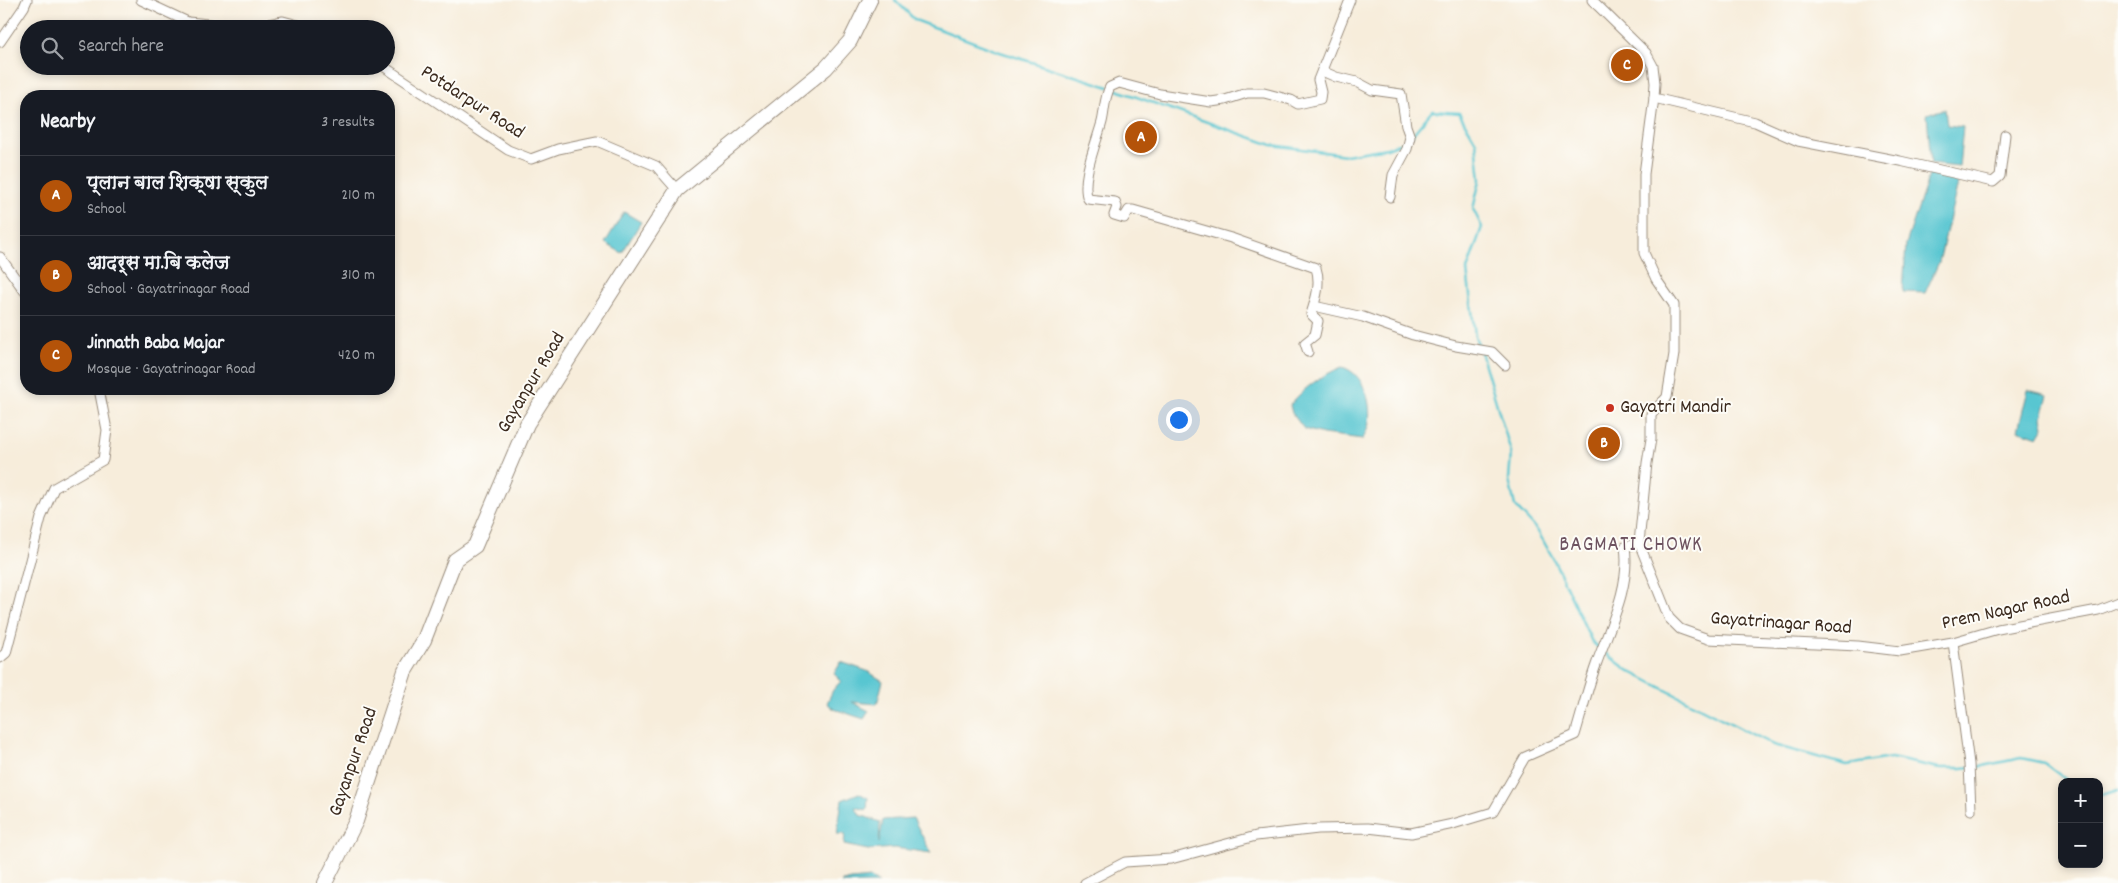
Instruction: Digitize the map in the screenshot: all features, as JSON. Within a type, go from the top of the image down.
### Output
[{"type":"street","points":[[0,42],[27,0]]},
{"type":"street","points":[[141,0],[184,20]]},
{"type":"street","name":"Gayanpur Road","points":[[325,883],[356,821],[405,671],[424,640],[455,560],[475,546],[527,424],[677,190],[826,68],[850,41],[870,0]]},
{"type":"street","points":[[1308,352],[1305,343],[1316,336],[1318,321],[1311,314],[1319,276],[1316,268],[1231,238],[1166,218],[1134,210],[1129,210],[1124,218],[1114,215],[1117,207],[1114,202],[1088,199],[1086,182],[1102,122],[1106,94],[1110,87],[1119,83],[1160,94],[1210,102],[1225,100],[1247,93],[1264,93],[1292,100],[1298,104],[1320,99],[1321,92],[1318,80],[1350,0]]},
{"type":"street","name":"Gayatrinagar Road","points":[[1592,0],[1646,53],[1653,66],[1654,98],[1644,174],[1644,253],[1656,279],[1674,305],[1674,354],[1667,397],[1652,414],[1651,439],[1639,543],[1669,618],[1680,629],[1708,639],[1858,646],[1900,651]]},
{"type":"street","points":[[1322,71],[1336,77],[1357,82],[1366,88],[1401,94],[1406,126],[1410,137],[1407,149],[1393,175],[1390,197]]},
{"type":"street","name":"Potdarpur Road","points":[[395,74],[508,150],[531,159],[558,149],[597,141],[656,166],[677,190]]},
{"type":"street","points":[[1654,98],[1755,122],[1798,141],[1993,182],[2000,176],[2006,135]]},
{"type":"street","points":[[0,257],[20,285]]},
{"type":"street","points":[[1314,306],[1363,316],[1413,335],[1456,346],[1492,352],[1505,365]]},
{"type":"street","points":[[0,658],[6,653],[41,518],[54,488],[103,460],[107,430],[100,395]]},
{"type":"street","points":[[1085,883],[1125,862],[1170,859],[1256,836],[1318,829],[1359,828],[1411,833],[1453,824],[1493,812],[1525,757],[1575,735],[1616,612],[1628,562],[1625,547],[1639,543]]},
{"type":"street","name":"Prem Nagar Road","points":[[1900,651],[1953,642],[1998,629],[2098,610],[2118,602]]},
{"type":"street","points":[[1953,642],[1969,764],[1971,810]]},
{"type":"water","points":[[1945,109],[1947,125],[1963,127],[1959,167],[1931,164],[1927,114]]},
{"type":"water","points":[[1930,172],[1959,179],[1939,262],[1925,293],[1903,292],[1906,244]]},
{"type":"water","points":[[624,212],[641,222],[622,253],[605,243]]},
{"type":"water","points":[[1342,367],[1356,375],[1365,389],[1368,398],[1370,415],[1363,439],[1323,434],[1304,429],[1292,413],[1290,405],[1307,387],[1326,374]]},
{"type":"water","points":[[2028,390],[2048,395],[2042,417],[2044,427],[2038,437],[2018,430]]},
{"type":"water","points":[[841,662],[867,671],[883,681],[877,704],[852,702],[869,711],[864,719],[834,709],[827,703],[833,690],[841,681],[834,674]]},
{"type":"water","points":[[859,793],[868,798],[867,810],[855,807],[860,815],[880,822],[879,843],[883,820],[913,818],[931,853],[895,848],[868,850],[844,845],[845,834],[837,834],[842,800]]},
{"type":"water","points":[[871,878],[879,883],[842,883],[842,881]]},
{"type":"waterway","points":[[895,0],[915,20],[1000,52],[1109,87]]},
{"type":"waterway","points":[[1114,89],[1272,145],[1346,155],[1387,148],[1406,141]]},
{"type":"waterway","points":[[1412,135],[1432,111],[1459,113],[1476,142],[1480,180],[1473,209],[1482,227],[1467,270],[1475,336],[1479,347]]},
{"type":"waterway","points":[[1481,352],[1511,452],[1509,480],[1515,506],[1537,530],[1553,558],[1592,642],[1600,649]]},
{"type":"waterway","points":[[1604,652],[1629,671],[1773,745],[1847,765],[1891,758],[1939,768],[1962,768],[1983,766],[2021,758],[2044,763],[2064,778]]},
{"type":"waterway","points":[[2103,795],[2118,790]]},
{"type":"place","name":"Jinnath Baba Majar","points":[[1627,65]]},
{"type":"place","name":"प्लान बाल शिक्षा स्कुल","points":[[1141,137]]},
{"type":"place","name":"Gayatri Mandir","points":[[1610,408]]},
{"type":"place","name":"आदर्स मा.बि कलेज","points":[[1604,443]]},
{"type":"district","name":"BAGMATI CHOWK","points":[[1631,546]]}]
